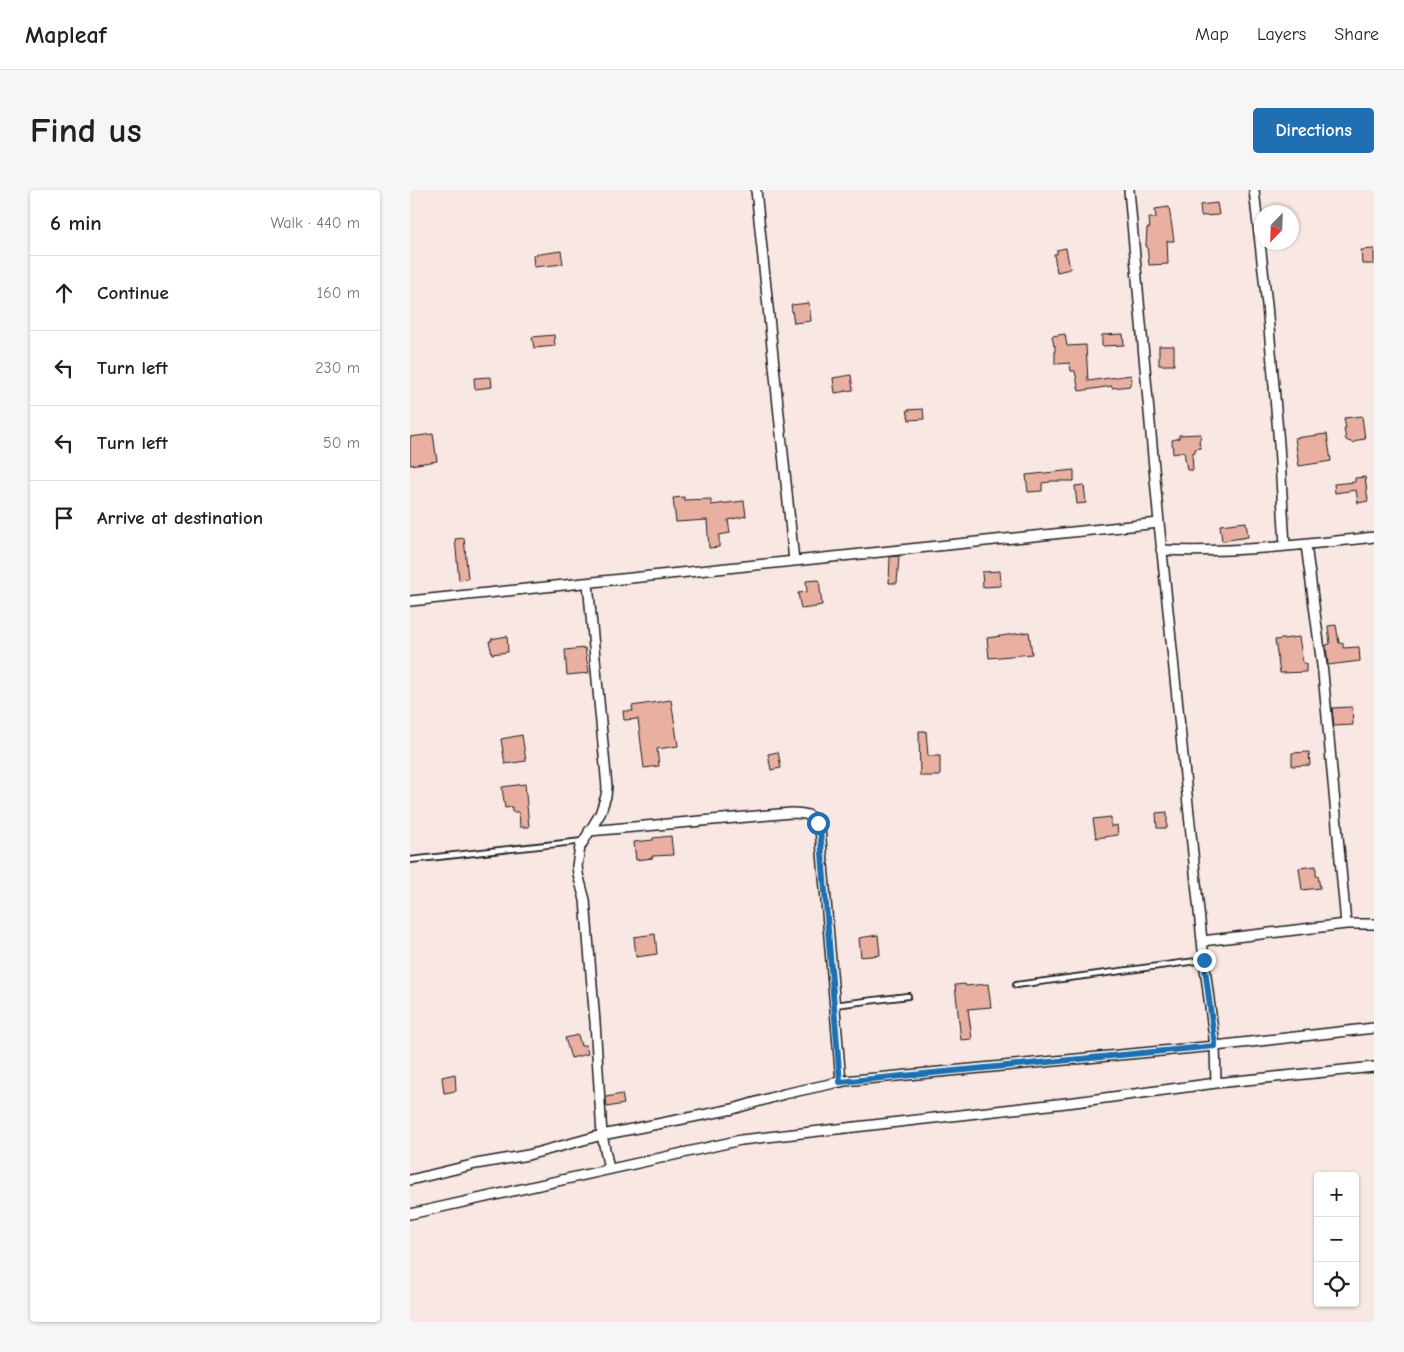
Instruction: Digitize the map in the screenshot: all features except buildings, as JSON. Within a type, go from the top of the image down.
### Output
[{"type":"street","points":[[756,190],[794,561]]},
{"type":"street","points":[[1129,190],[1161,550],[1204,960],[1215,1046],[1216,1082]]},
{"type":"street","points":[[1254,190],[1267,305],[1279,444],[1285,546]]},
{"type":"street","points":[[410,600],[1159,523]]},
{"type":"street","points":[[1161,550],[1196,552],[1306,545],[1374,537]]},
{"type":"street","points":[[1306,545],[1323,673],[1346,924]]},
{"type":"street","points":[[588,583],[607,787],[600,814],[578,852],[577,866],[586,905],[602,1135],[609,1169]]},
{"type":"street","points":[[589,831],[791,813],[803,813],[815,819],[820,828],[840,1082]]},
{"type":"street","points":[[1202,941],[1346,924],[1374,925]]},
{"type":"street","points":[[410,1180],[476,1164],[528,1155],[602,1135],[733,1109],[784,1094],[840,1082],[1215,1046],[1374,1028]]},
{"type":"street","points":[[410,1214],[741,1140],[1075,1102],[1216,1082],[1374,1067]]},
{"type":"lane","points":[[410,860],[583,841]]},
{"type":"lane","points":[[1016,985],[1204,960]]},
{"type":"lane","points":[[834,1005],[908,996]]},
{"type":"route","points":[[818,823],[820,828],[840,1082],[1215,1046],[1204,960]]}]
